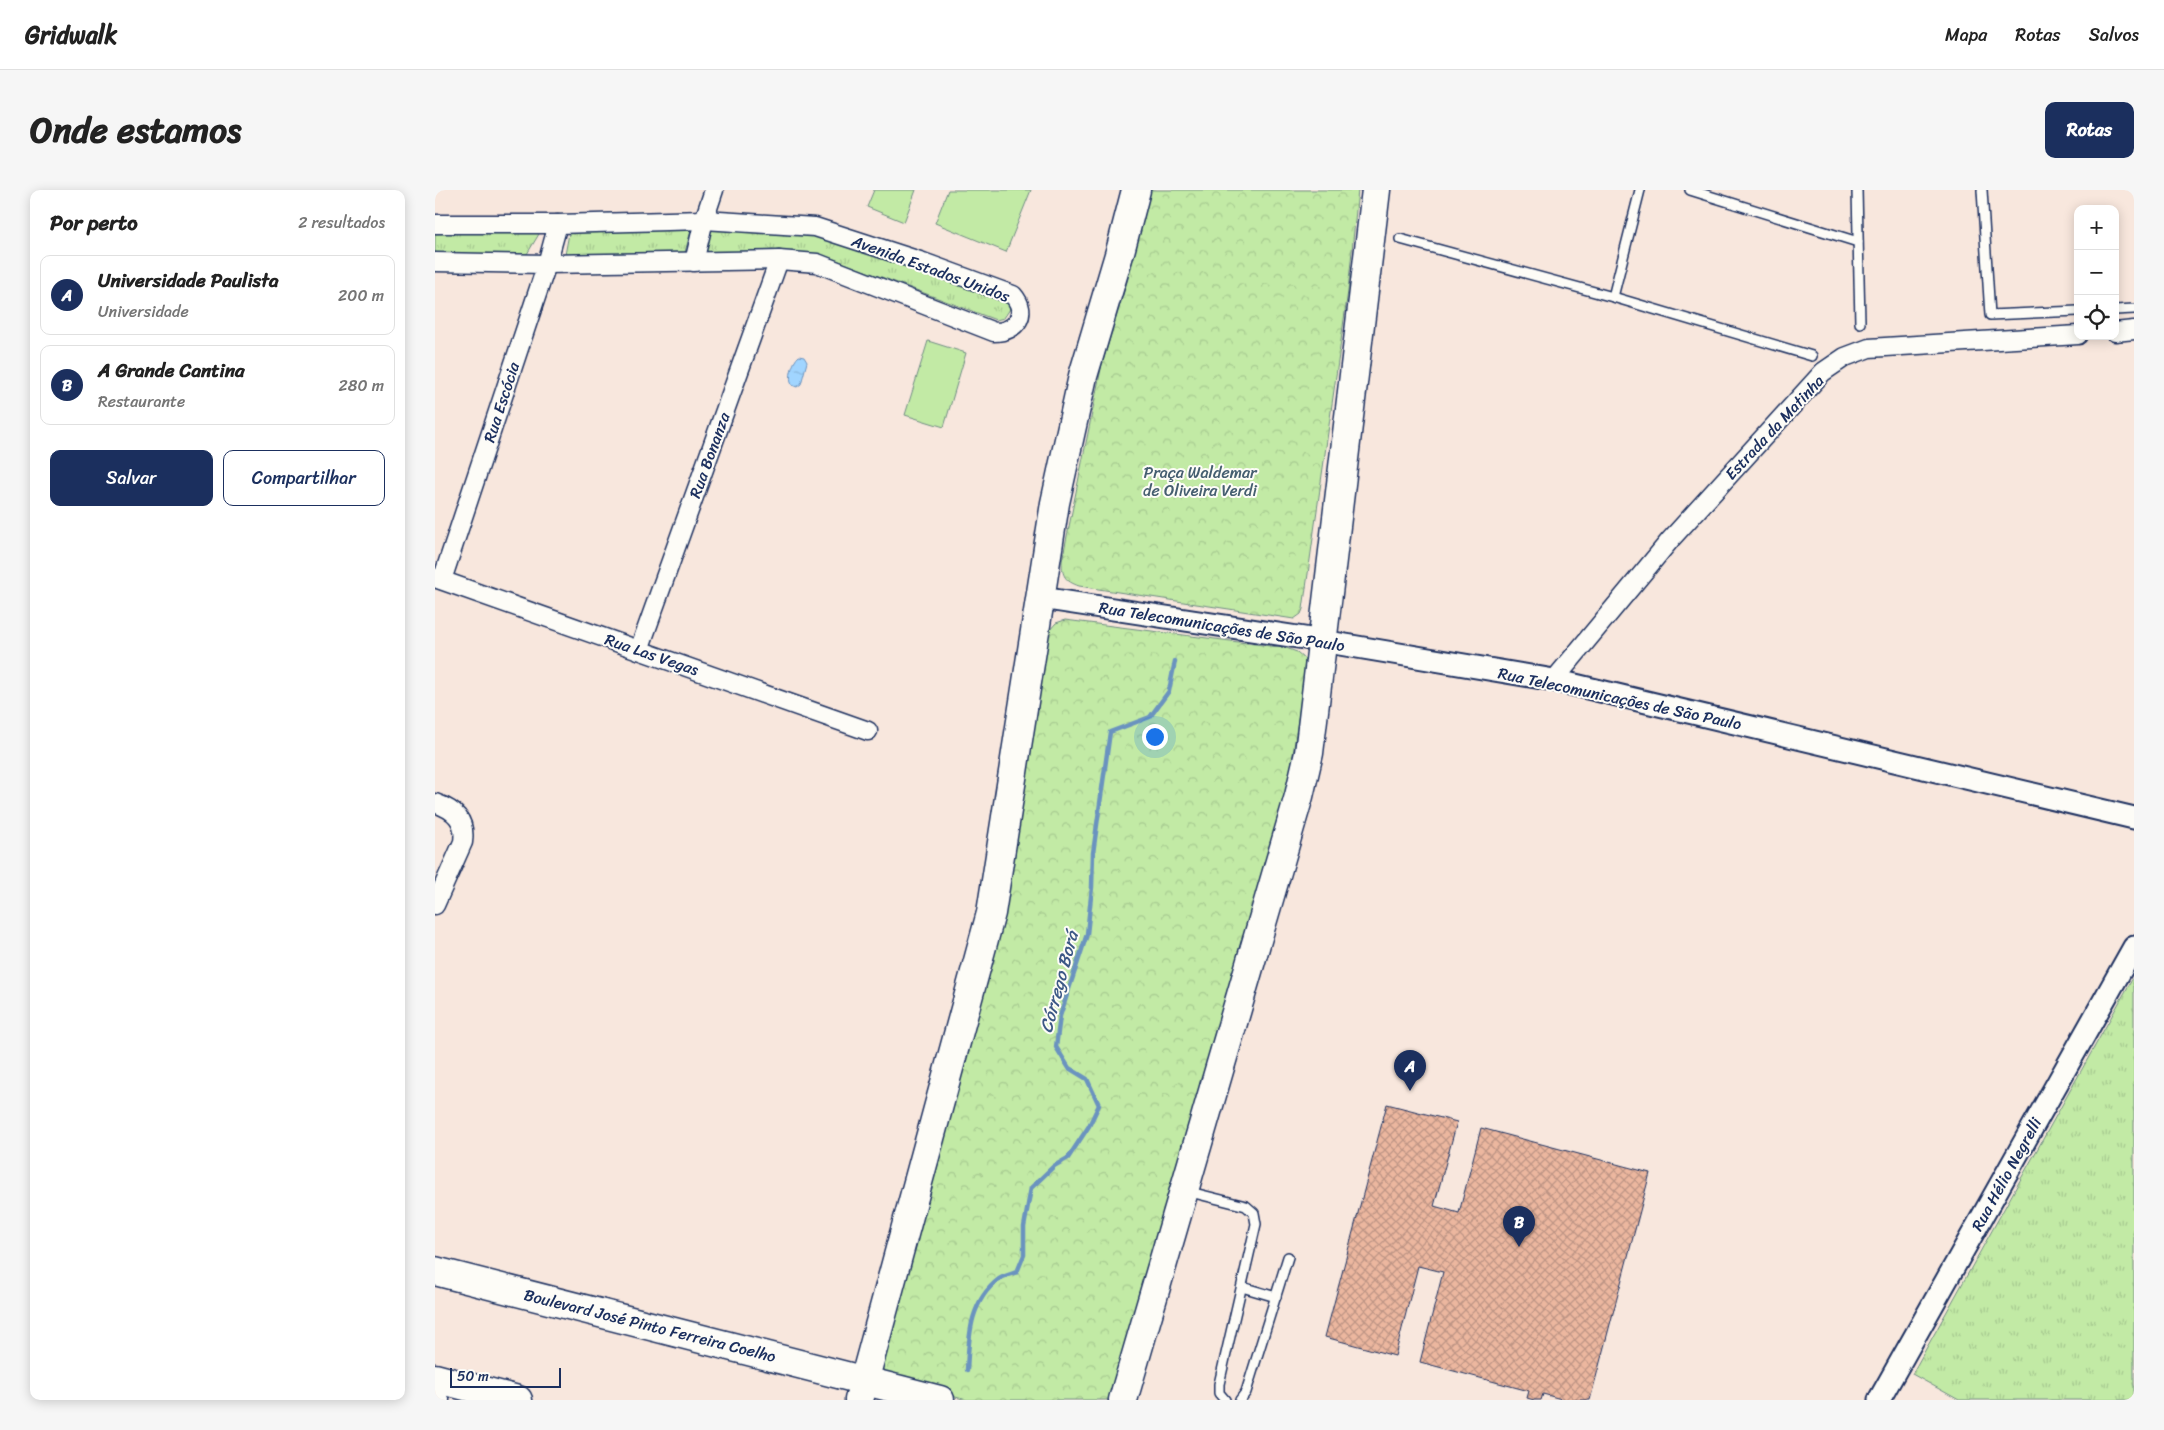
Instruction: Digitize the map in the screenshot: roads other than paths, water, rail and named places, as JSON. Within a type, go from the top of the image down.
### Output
[{"type":"main road","points":[[862,1390],[991,912],[1055,503],[1083,376],[1121,248],[1135,190]]},
{"type":"main road","points":[[1123,1400],[1299,796],[1309,753],[1376,190]]},
{"type":"main road","name":"Boulevard José Pinto Ferreira Coelho","points":[[435,1271],[862,1390],[940,1400]]},
{"type":"main road","points":[[435,1378],[518,1400]]},
{"type":"street","points":[[694,262],[704,220],[714,190]]},
{"type":"street","name":"Avenida Estados Unidos","points":[[435,224],[558,224],[704,220],[815,227],[923,262],[1013,295],[1021,307],[1021,314],[1011,328],[994,332],[817,263],[779,260],[547,264],[435,262]]},
{"type":"street","name":"Rua Escócia","points":[[438,579],[547,264],[558,224]]},
{"type":"street","name":"Rua Bonanza","points":[[639,650],[779,260]]},
{"type":"street","points":[[2119,332],[2134,330]]},
{"type":"street","name":"Estrada da Matinha","points":[[1554,680],[1671,539],[1823,372],[1845,357],[1869,348],[2074,335]]},
{"type":"street","name":"Rua Las Vegas","points":[[438,579],[869,731]]},
{"type":"street","name":"Rua Telecomunicações de São Paulo","points":[[1041,598],[1321,641],[1554,680],[2134,818]]},
{"type":"street","points":[[435,803],[456,813],[462,822],[464,832],[463,842],[435,905]]},
{"type":"street","name":"Rua Hélio Negrelli","points":[[1879,1400],[2134,947]]},
{"type":"street","points":[[435,1397],[439,1400]]},
{"type":"lane","points":[[1613,297],[1640,190]]},
{"type":"lane","points":[[1690,190],[1858,242]]},
{"type":"lane","points":[[1857,190],[1860,322]]},
{"type":"lane","points":[[1982,190],[1990,315],[2074,311]]},
{"type":"lane","points":[[1400,239],[1613,297],[1812,356]]},
{"type":"lane","points":[[2119,310],[2134,309]]},
{"type":"lane","points":[[1183,1190],[1246,1206],[1254,1213],[1256,1224],[1219,1384],[1219,1393],[1222,1399],[1225,1400]]},
{"type":"lane","points":[[1240,1400],[1247,1392],[1288,1257]]},
{"type":"lane","points":[[1242,1287],[1276,1297]]},
{"type":"water","points":[[799,356],[804,357],[807,362],[801,384],[797,387],[792,385],[791,374],[794,362]]},
{"type":"waterway","name":"Córrego Borá","points":[[967,1370],[970,1333],[976,1309],[989,1288],[999,1279],[1017,1272],[1024,1255],[1024,1227],[1031,1188],[1054,1166],[1068,1158],[1089,1126],[1099,1105],[1087,1079],[1069,1068],[1056,1047],[1060,1016],[1087,934],[1092,887],[1093,853],[1110,732],[1150,717],[1169,691],[1175,661]]},
{"type":"place","name":"Universidade Paulista","points":[[1410,1091]]},
{"type":"place","name":"A Grande Cantina","points":[[1519,1247]]},
{"type":"park label","name":"Praça Waldemar de Oliveira Verdi","points":[[1200,481]]}]
